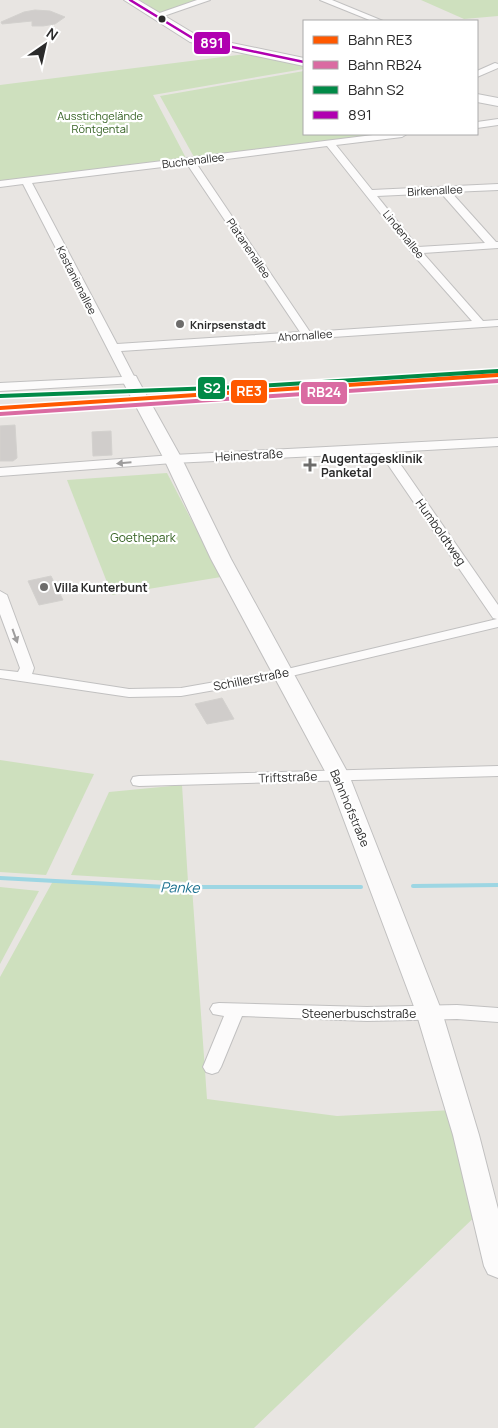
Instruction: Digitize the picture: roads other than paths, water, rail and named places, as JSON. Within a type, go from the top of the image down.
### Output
[{"type":"street","points":[[130,0],[186,36],[200,41],[303,62]]},
{"type":"street","points":[[155,16],[206,0]]},
{"type":"street","points":[[324,0],[376,20]]},
{"type":"street","points":[[478,74],[495,66],[481,61]]},
{"type":"street","points":[[478,98],[498,102]]},
{"type":"street","points":[[478,125],[498,122]]},
{"type":"street","name":"Buchenallee","points":[[0,184],[385,135]]},
{"type":"street","name":"Lindenallee","points":[[330,143],[372,193],[415,250],[480,324]]},
{"type":"street","name":"Platanenallee","points":[[190,161],[307,334]]},
{"type":"street","name":"Kastanienallee","points":[[26,181],[130,380]]},
{"type":"street","name":"Birkenallee","points":[[372,193],[498,186]]},
{"type":"street","points":[[444,190],[495,245]]},
{"type":"street","points":[[415,250],[495,245]]},
{"type":"street","name":"Ahornallee","points":[[112,348],[498,323]]},
{"type":"street","points":[[0,387],[130,380]]},
{"type":"street","name":"Bahnhofstraße","points":[[130,380],[172,459],[221,559],[338,775],[429,1012],[466,1135],[498,1266]]},
{"type":"street","name":"Heinestraße","points":[[0,472],[172,459],[498,442]]},
{"type":"street","name":"Humboldtweg","points":[[384,449],[498,615]]},
{"type":"street","points":[[0,595],[27,668],[23,678]]},
{"type":"street","name":"Schillerstraße","points":[[0,674],[129,693],[181,692],[283,674],[498,623]]},
{"type":"street","name":"Triftstraße","points":[[139,781],[498,771]]},
{"type":"street","name":"Steenerbuschstraße","points":[[212,1067],[227,1010],[367,1014],[457,1012],[498,1015]]},
{"type":"waterway","name":"Panke","points":[[0,878],[166,887],[361,887]]},
{"type":"waterway","name":"Panke","points":[[413,886],[498,885]]},
{"type":"railway","points":[[0,411],[498,378]]},
{"type":"rail line","name":"S2","points":[[0,396],[241,387],[498,371]]},
{"type":"rail line","name":"RE3","points":[[0,408],[498,375]]},
{"type":"rail line","name":"RB24","points":[[0,414],[498,381]]},
{"type":"place","name":"Knirpsenstadt","points":[[180,324]]},
{"type":"place","name":"Augentagesklinik Panketal","points":[[310,465]]},
{"type":"place","name":"Villa Kunterbunt","points":[[44,587]]},
{"type":"park label","name":"Ausstichgelände Röntgental","points":[[100,121]]},
{"type":"park label","name":"Goethepark","points":[[143,537]]}]
